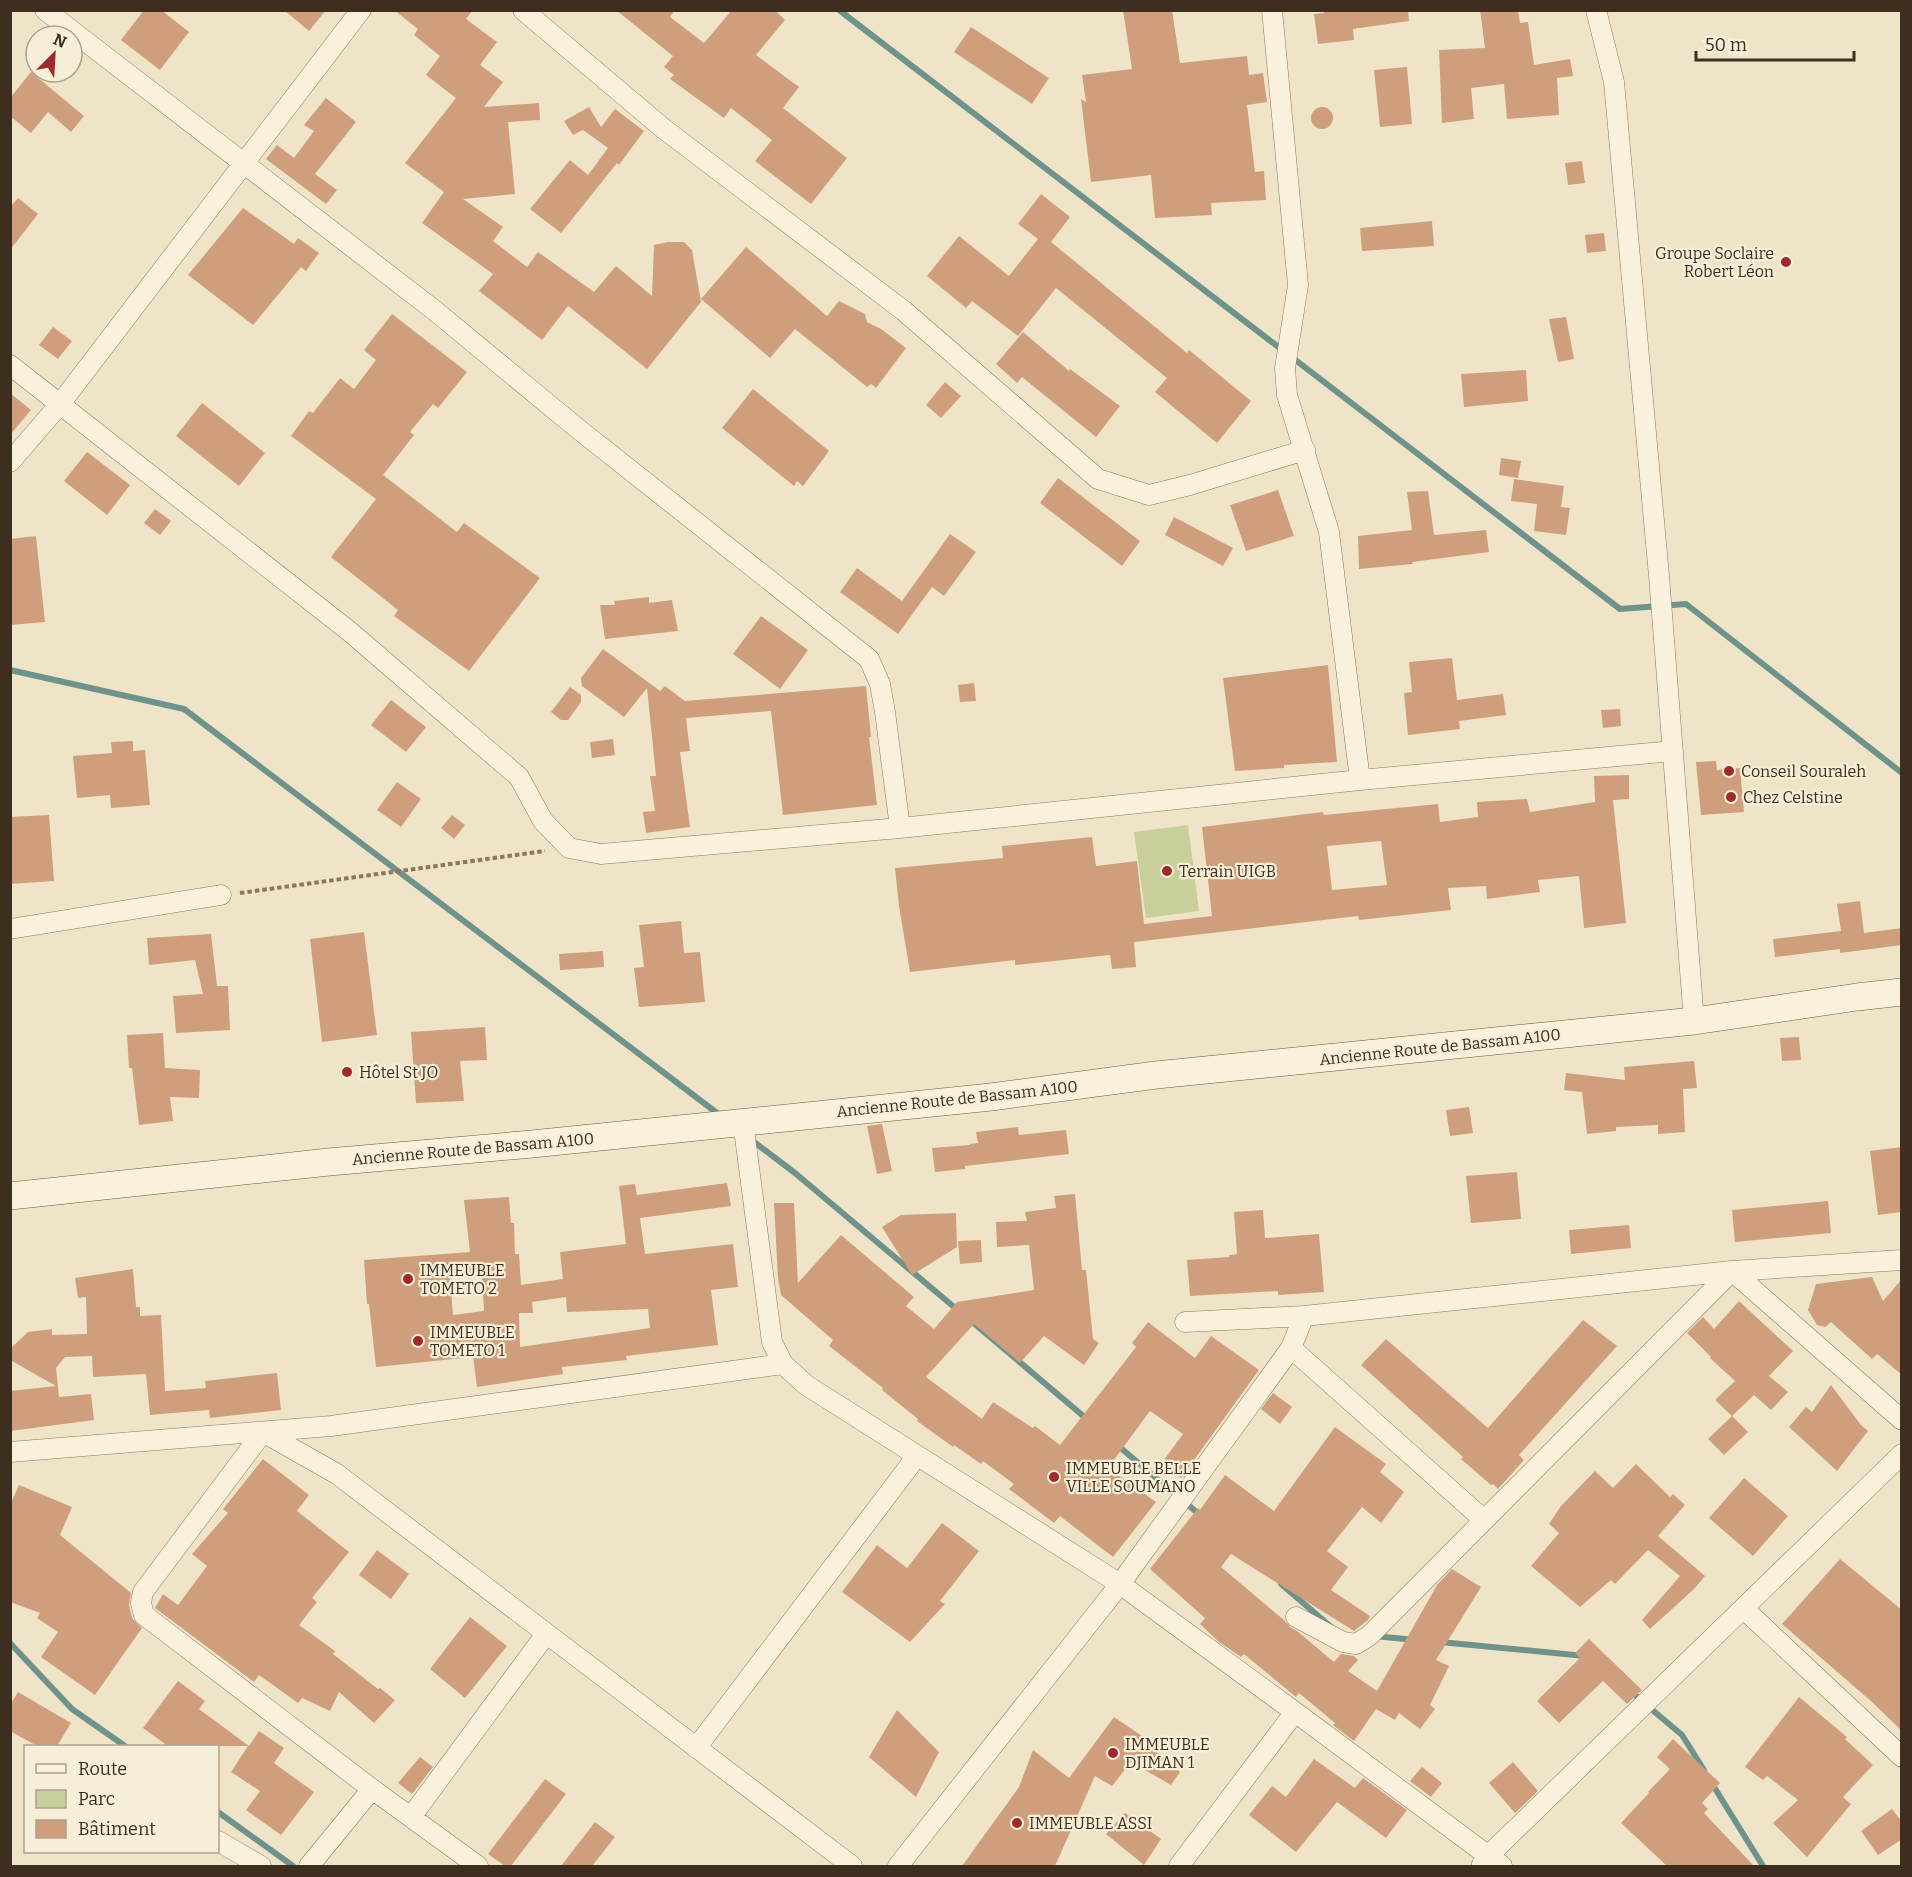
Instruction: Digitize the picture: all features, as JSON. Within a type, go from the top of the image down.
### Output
[{"type":"main road","name":"Ancienne Route de Bassam A100","points":[[10,1196],[991,1097],[1156,1075],[1694,1021],[1902,992]]},
{"type":"street","points":[[45,10],[434,310],[577,428],[868,659],[880,684],[884,703],[900,828]]},
{"type":"street","points":[[10,462],[60,404],[361,10]]},
{"type":"street","points":[[523,10],[664,129],[904,311],[1098,479],[1149,495],[1305,450]]},
{"type":"street","points":[[1272,10],[1298,285],[1285,368],[1287,395],[1329,532],[1360,780]]},
{"type":"street","points":[[1596,10],[1614,82],[1659,576],[1694,1021]]},
{"type":"street","points":[[10,365],[349,631],[519,777],[543,821],[569,848],[601,854],[900,828],[1360,780],[1673,751]]},
{"type":"street","points":[[10,929],[221,895]]},
{"type":"street","points":[[743,1122],[772,1342],[783,1364],[806,1385],[1120,1584],[1295,1712],[1490,1863],[1902,1454]]},
{"type":"street","points":[[1185,1322],[1304,1316],[1732,1271],[1902,1260]]},
{"type":"street","points":[[1732,1271],[1902,1420]]},
{"type":"street","points":[[1296,1617],[1343,1642],[1356,1644],[1368,1636],[1732,1271]]},
{"type":"street","points":[[898,1866],[1120,1584],[1291,1348],[1304,1316]]},
{"type":"street","points":[[1291,1348],[1484,1520]]},
{"type":"street","points":[[10,1452],[331,1426],[783,1364]]},
{"type":"street","points":[[263,1432],[337,1474],[852,1866]]},
{"type":"street","points":[[263,1432],[144,1592],[141,1603],[144,1615],[372,1789],[478,1866]]},
{"type":"street","points":[[696,1748],[917,1456]]},
{"type":"street","points":[[1744,1609],[1902,1757]]},
{"type":"street","points":[[411,1817],[546,1634]]},
{"type":"street","points":[[1179,1866],[1295,1712]]},
{"type":"street","points":[[309,1866],[372,1789]]},
{"type":"street","points":[[219,1842],[261,1866]]},
{"type":"path","points":[[221,895],[569,848]]},
{"type":"green space","name":"Terrain UIGB","points":[[1188,825],[1199,911],[1146,918],[1134,832]]},
{"type":"building","points":[[144,10],[161,10],[189,32],[160,70],[121,40]]},
{"type":"building","points":[[284,10],[326,10],[309,31]]},
{"type":"building","points":[[394,10],[473,10],[466,19],[497,42],[480,65],[503,82],[484,107],[539,103],[540,120],[508,122],[515,194],[463,199],[503,227],[493,241],[527,267],[538,252],[594,292],[616,266],[652,296],[654,245],[684,242],[692,250],[701,302],[647,369],[568,306],[542,340],[479,291],[493,274],[422,223],[444,192],[405,163],[456,98],[426,75],[440,56],[414,35],[418,29]]},
{"type":"building","points":[[616,10],[675,10],[670,17],[704,43],[732,10],[775,10],[785,20],[756,55],[799,87],[783,108],[847,158],[811,204],[755,161],[772,140],[731,108],[724,118],[670,79],[674,75],[664,67],[673,56]]},
{"type":"building","points":[[1123,10],[1172,10],[1180,63],[1247,56],[1249,75],[1263,73],[1267,102],[1247,105],[1255,172],[1264,171],[1266,200],[1211,203],[1212,215],[1155,218],[1151,175],[1091,182],[1081,99],[1086,102],[1082,75],[1132,69]]},
{"type":"building","points":[[1324,10],[1408,10],[1409,21],[1353,29],[1354,40],[1318,44],[1314,14],[1324,13]]},
{"type":"building","points":[[1480,10],[1518,10],[1520,23],[1528,22],[1534,65],[1570,59],[1573,76],[1557,78],[1559,115],[1507,119],[1504,84],[1471,88],[1474,119],[1442,123],[1439,50],[1485,48]]},
{"type":"building","points":[[971,27],[1049,78],[1032,104],[954,52]]},
{"type":"building","points":[[1407,67],[1412,124],[1380,127],[1374,70]]},
{"type":"building","points":[[24,81],[24,84],[45,84],[84,116],[71,132],[48,112],[31,133],[10,116],[10,98]]},
{"type":"building","points":[[326,98],[356,122],[315,174],[337,190],[326,204],[266,159],[277,145],[294,158],[314,131],[304,125]]},
{"type":"building","points":[[589,107],[601,127],[615,109],[644,131],[619,165],[617,163],[561,233],[530,209],[570,160],[588,175],[608,148],[583,130],[573,135],[564,121]]},
{"type":"building","points":[[1322,107],[1330,110],[1333,118],[1330,126],[1322,129],[1314,126],[1311,118],[1314,110]]},
{"type":"building","points":[[1582,161],[1585,183],[1568,185],[1565,163]]},
{"type":"building","points":[[1041,194],[1070,217],[1051,242],[1187,353],[1189,350],[1251,401],[1217,443],[1155,392],[1167,378],[1056,288],[1018,336],[972,301],[966,308],[927,276],[959,236],[1009,276],[1038,239],[1018,224]]},
{"type":"building","points":[[18,198],[38,214],[10,250],[10,207]]},
{"type":"building","points":[[243,208],[294,244],[298,238],[319,253],[306,271],[301,267],[253,325],[188,275]]},
{"type":"building","points":[[1432,221],[1434,246],[1362,251],[1360,228]]},
{"type":"building","points":[[1604,233],[1606,251],[1587,253],[1585,235]]},
{"type":"building","points":[[746,247],[827,316],[839,301],[865,314],[867,322],[881,329],[906,348],[876,388],[871,384],[867,387],[795,329],[770,358],[701,299]]},
{"type":"building","points":[[392,314],[467,372],[438,408],[433,404],[410,432],[414,435],[383,475],[457,532],[464,523],[540,578],[469,671],[394,616],[398,610],[331,557],[376,499],[291,436],[309,411],[313,413],[340,378],[354,389],[376,360],[364,350]]},
{"type":"building","points":[[1566,317],[1574,359],[1558,362],[1549,319]]},
{"type":"building","points":[[53,327],[72,341],[58,359],[39,345]]},
{"type":"building","points":[[1023,332],[1069,371],[1070,369],[1120,406],[1096,437],[1022,377],[1017,383],[996,364]]},
{"type":"building","points":[[1526,370],[1528,401],[1464,407],[1461,374]]},
{"type":"building","points":[[945,382],[961,396],[941,418],[926,405]]},
{"type":"building","points":[[753,389],[829,451],[803,486],[797,481],[794,486],[722,428]]},
{"type":"building","points":[[10,393],[31,410],[10,435]]},
{"type":"building","points":[[202,403],[265,453],[239,486],[176,436]]},
{"type":"building","points":[[87,452],[130,485],[107,515],[64,481]]},
{"type":"building","points":[[1501,458],[1521,461],[1518,478],[1499,475]]},
{"type":"building","points":[[1058,478],[1140,541],[1122,566],[1040,503]]},
{"type":"building","points":[[1514,479],[1564,486],[1561,507],[1570,508],[1566,535],[1534,531],[1537,504],[1511,501]]},
{"type":"building","points":[[1278,490],[1294,536],[1246,551],[1230,505]]},
{"type":"building","points":[[1428,491],[1434,535],[1486,530],[1489,552],[1412,562],[1413,564],[1359,569],[1358,536],[1412,530],[1407,492]]},
{"type":"building","points":[[155,509],[171,521],[160,535],[144,523]]},
{"type":"building","points":[[1174,517],[1233,548],[1223,566],[1165,535]]},
{"type":"building","points":[[950,534],[976,552],[944,596],[932,587],[898,634],[840,592],[857,568],[902,601]]},
{"type":"building","points":[[36,536],[45,622],[10,625],[10,539]]},
{"type":"building","points":[[649,597],[649,603],[672,600],[678,631],[605,639],[600,605],[615,605],[614,601]]},
{"type":"building","points":[[761,616],[808,650],[780,689],[733,654]]},
{"type":"building","points":[[603,649],[660,691],[665,686],[685,701],[866,686],[877,805],[783,815],[771,711],[686,718],[690,751],[680,752],[690,827],[646,833],[643,812],[655,811],[650,776],[656,776],[647,688],[624,717],[582,686],[581,678]]},
{"type":"building","points":[[1452,658],[1457,700],[1503,694],[1506,715],[1459,721],[1460,729],[1408,735],[1404,693],[1412,692],[1409,662]]},
{"type":"building","points":[[1328,665],[1337,762],[1235,771],[1223,678]]},
{"type":"building","points":[[974,683],[976,701],[960,702],[958,685]]},
{"type":"building","points":[[570,687],[581,695],[581,702],[568,720],[561,720],[551,712]]},
{"type":"building","points":[[391,700],[426,727],[406,752],[371,725]]},
{"type":"building","points":[[1620,709],[1621,726],[1603,728],[1601,710]]},
{"type":"building","points":[[613,739],[615,755],[592,758],[590,742]]},
{"type":"building","points":[[133,741],[133,751],[145,750],[150,805],[111,808],[110,795],[77,798],[73,756],[112,753],[111,742]]},
{"type":"building","points":[[1716,761],[1717,770],[1740,768],[1744,812],[1701,815],[1696,762]]},
{"type":"building","points":[[1629,775],[1629,799],[1613,800],[1626,923],[1584,928],[1579,876],[1538,880],[1540,892],[1487,899],[1486,886],[1448,888],[1451,910],[1359,920],[1358,916],[1134,942],[1136,967],[1112,969],[1110,955],[1015,965],[1015,960],[910,972],[895,868],[1003,858],[1002,846],[1092,837],[1096,866],[1137,861],[1144,924],[1212,916],[1202,827],[1323,812],[1324,815],[1438,804],[1440,822],[1478,817],[1477,802],[1527,799],[1530,812],[1595,802],[1594,776]],"holes":[[[1381,841],[1387,885],[1332,890],[1327,846]]]},
{"type":"building","points":[[397,782],[421,799],[401,827],[377,810]]},
{"type":"building","points":[[49,815],[54,881],[10,884],[10,817]]},
{"type":"building","points":[[452,815],[465,825],[454,839],[441,828]]},
{"type":"building","points":[[1860,901],[1864,933],[1902,928],[1902,945],[1840,953],[1840,949],[1775,957],[1773,939],[1841,931],[1837,904]]},
{"type":"building","points":[[681,921],[684,953],[700,952],[705,1002],[639,1007],[634,968],[644,967],[639,925]]},
{"type":"building","points":[[364,932],[377,1035],[322,1042],[310,939]]},
{"type":"building","points":[[211,934],[217,986],[228,986],[230,1030],[176,1033],[173,996],[203,994],[195,960],[149,965],[147,938]]},
{"type":"building","points":[[603,951],[604,967],[560,970],[559,954]]},
{"type":"building","points":[[485,1027],[487,1060],[460,1061],[464,1101],[416,1103],[411,1032]]},
{"type":"building","points":[[163,1033],[165,1068],[200,1070],[199,1098],[170,1097],[173,1121],[139,1125],[132,1068],[129,1068],[127,1035]]},
{"type":"building","points":[[1799,1037],[1801,1060],[1782,1061],[1780,1038]]},
{"type":"building","points":[[1694,1061],[1697,1088],[1683,1089],[1685,1132],[1658,1134],[1658,1125],[1616,1127],[1616,1131],[1587,1134],[1582,1092],[1564,1090],[1566,1073],[1625,1080],[1624,1067]]},
{"type":"building","points":[[1469,1107],[1473,1133],[1450,1136],[1446,1110]]},
{"type":"building","points":[[882,1124],[892,1171],[877,1174],[867,1126]]},
{"type":"building","points":[[1018,1127],[1019,1135],[1066,1130],[1069,1154],[965,1166],[965,1169],[935,1172],[932,1148],[970,1145],[978,1143],[976,1132]]},
{"type":"building","points":[[1902,1147],[1902,1212],[1878,1215],[1870,1151]]},
{"type":"building","points":[[1517,1172],[1521,1219],[1471,1223],[1466,1176]]},
{"type":"building","points":[[727,1183],[731,1206],[640,1218],[645,1254],[733,1244],[738,1287],[711,1290],[718,1345],[626,1356],[627,1360],[562,1367],[563,1374],[477,1387],[473,1357],[376,1367],[369,1304],[367,1304],[364,1260],[470,1252],[464,1200],[509,1197],[511,1223],[514,1223],[515,1254],[519,1254],[521,1285],[563,1279],[560,1252],[626,1244],[619,1186],[635,1184],[637,1195]],"holes":[[[482,1275],[484,1311],[453,1315],[450,1277]],[[566,1297],[567,1312],[648,1309],[650,1328],[520,1347],[519,1313],[533,1313],[532,1302]]]},
{"type":"building","points":[[1075,1194],[1082,1270],[1086,1270],[1093,1339],[1099,1343],[1084,1365],[1044,1336],[1020,1363],[974,1324],[926,1377],[982,1419],[993,1402],[1033,1428],[1035,1426],[1060,1445],[1136,1347],[1132,1343],[1148,1322],[1195,1358],[1211,1336],[1259,1370],[1181,1478],[1161,1464],[1183,1434],[1150,1411],[1108,1468],[1156,1502],[1113,1557],[1060,1516],[1054,1523],[1009,1489],[1014,1484],[983,1461],[981,1464],[917,1421],[918,1419],[882,1390],[883,1388],[829,1346],[833,1340],[781,1295],[778,1278],[774,1203],[794,1203],[798,1283],[841,1235],[914,1297],[906,1306],[934,1329],[957,1302],[1034,1290],[1029,1245],[997,1247],[996,1222],[1027,1221],[1025,1212],[1056,1208],[1054,1196]]},
{"type":"building","points":[[1828,1201],[1831,1233],[1735,1242],[1732,1210]]},
{"type":"building","points":[[1263,1210],[1265,1238],[1319,1234],[1324,1292],[1278,1295],[1278,1291],[1190,1296],[1187,1260],[1229,1257],[1229,1255],[1237,1254],[1234,1212]]},
{"type":"building","points":[[956,1213],[957,1247],[912,1275],[882,1227],[901,1215]]},
{"type":"building","points":[[1629,1225],[1631,1248],[1571,1254],[1569,1230]]},
{"type":"building","points":[[981,1240],[982,1262],[960,1264],[958,1241]]},
{"type":"building","points":[[133,1269],[136,1307],[140,1307],[140,1316],[161,1315],[165,1391],[206,1388],[205,1381],[277,1373],[281,1410],[210,1418],[209,1410],[150,1415],[146,1374],[93,1377],[92,1356],[65,1357],[56,1368],[59,1397],[91,1394],[94,1420],[10,1431],[10,1391],[56,1386],[12,1361],[10,1349],[28,1332],[52,1329],[52,1335],[87,1334],[86,1297],[78,1298],[75,1278]]},
{"type":"building","points":[[1872,1277],[1883,1301],[1902,1279],[1902,1375],[1877,1354],[1872,1359],[1831,1322],[1825,1327],[1817,1325],[1808,1310],[1816,1284]]},
{"type":"building","points":[[1739,1301],[1793,1351],[1769,1376],[1788,1392],[1771,1410],[1754,1395],[1732,1416],[1715,1400],[1735,1381],[1687,1333],[1703,1317],[1714,1329]]},
{"type":"building","points":[[1583,1320],[1617,1346],[1519,1455],[1524,1460],[1498,1489],[1461,1459],[1463,1457],[1361,1365],[1386,1339],[1488,1428]]},
{"type":"building","points":[[1831,1385],[1868,1431],[1837,1471],[1789,1427],[1806,1407],[1812,1412]]},
{"type":"building","points":[[1273,1393],[1292,1407],[1280,1424],[1261,1409]]},
{"type":"building","points":[[1732,1416],[1748,1432],[1724,1455],[1708,1439]]},
{"type":"building","points":[[1335,1427],[1386,1464],[1380,1472],[1404,1492],[1381,1523],[1362,1507],[1327,1551],[1348,1567],[1331,1590],[1370,1616],[1368,1620],[1354,1631],[1231,1554],[1221,1567],[1334,1662],[1341,1654],[1354,1656],[1358,1660],[1348,1671],[1377,1691],[1437,1585],[1452,1569],[1481,1587],[1436,1660],[1449,1666],[1430,1705],[1435,1709],[1420,1729],[1399,1713],[1395,1720],[1376,1709],[1354,1741],[1299,1693],[1296,1697],[1244,1654],[1241,1657],[1219,1642],[1200,1624],[1205,1618],[1150,1569],[1198,1508],[1200,1510],[1225,1475],[1274,1511]]},
{"type":"building","points":[[263,1459],[309,1495],[297,1511],[349,1552],[312,1598],[317,1602],[299,1625],[335,1651],[333,1654],[395,1700],[374,1723],[339,1692],[330,1711],[302,1698],[298,1703],[259,1675],[254,1682],[155,1608],[163,1594],[178,1605],[207,1566],[192,1554],[228,1513],[223,1509]]},
{"type":"building","points":[[1636,1464],[1670,1497],[1673,1494],[1685,1505],[1658,1536],[1705,1576],[1650,1629],[1642,1620],[1680,1576],[1648,1550],[1615,1584],[1611,1580],[1580,1607],[1531,1566],[1559,1533],[1549,1524],[1561,1506],[1595,1471],[1613,1488]]},
{"type":"building","points":[[1744,1478],[1788,1516],[1753,1556],[1709,1518]]},
{"type":"building","points":[[19,1485],[72,1507],[60,1535],[131,1593],[129,1605],[132,1618],[142,1628],[95,1695],[41,1657],[58,1632],[37,1618],[40,1613],[10,1602],[10,1505]]},
{"type":"building","points":[[942,1523],[979,1551],[940,1601],[945,1604],[910,1642],[842,1592],[877,1545],[907,1568]]},
{"type":"building","points":[[377,1550],[409,1574],[391,1599],[359,1575]]},
{"type":"building","points":[[1840,1559],[1902,1610],[1902,1731],[1782,1624]]},
{"type":"building","points":[[470,1617],[507,1646],[465,1698],[430,1669]]},
{"type":"building","points":[[1589,1639],[1642,1690],[1627,1704],[1603,1681],[1559,1723],[1537,1701],[1580,1658],[1575,1653]]},
{"type":"building","points":[[178,1681],[205,1701],[199,1709],[249,1746],[259,1731],[284,1748],[274,1763],[314,1792],[281,1835],[246,1810],[260,1791],[231,1772],[248,1746],[167,1745],[143,1728]]},
{"type":"building","points":[[18,1692],[71,1723],[58,1745],[35,1745],[10,1731],[10,1705]]},
{"type":"building","points":[[1799,1697],[1847,1737],[1845,1739],[1873,1765],[1843,1797],[1851,1804],[1807,1857],[1773,1823],[1798,1800],[1767,1776],[1763,1780],[1745,1767]]},
{"type":"building","points":[[897,1710],[939,1752],[916,1797],[869,1757]]},
{"type":"building","points":[[1114,1717],[1148,1740],[1146,1742],[1180,1772],[1171,1785],[1131,1762],[1112,1786],[1095,1776],[1055,1866],[962,1866],[1019,1787],[1033,1750],[1069,1778]]},
{"type":"building","points":[[1673,1739],[1720,1783],[1702,1803],[1708,1809],[1704,1813],[1754,1866],[1667,1866],[1621,1823],[1670,1769],[1657,1757]]},
{"type":"building","points":[[420,1757],[433,1767],[412,1794],[398,1783]]},
{"type":"building","points":[[1314,1759],[1355,1788],[1363,1778],[1407,1810],[1386,1838],[1337,1802],[1296,1852],[1249,1815],[1272,1786],[1286,1797]]},
{"type":"building","points":[[1513,1762],[1538,1791],[1515,1813],[1489,1783]]},
{"type":"building","points":[[1422,1767],[1442,1783],[1431,1797],[1410,1781]]},
{"type":"building","points":[[545,1779],[566,1794],[511,1866],[505,1866],[488,1854]]},
{"type":"building","points":[[1892,1809],[1902,1822],[1902,1839],[1878,1855],[1861,1831]]},
{"type":"building","points":[[1125,1813],[1161,1839],[1144,1865],[1106,1834]]},
{"type":"building","points":[[595,1822],[615,1837],[592,1866],[561,1866]]},
{"type":"waterway","points":[[839,10],[1620,609],[1686,604],[1902,773]]},
{"type":"waterway","points":[[10,670],[184,709],[721,1116]]},
{"type":"waterway","points":[[750,1139],[795,1173],[960,1312]]},
{"type":"waterway","points":[[970,1320],[1088,1420]]},
{"type":"waterway","points":[[1116,1444],[1200,1515]]},
{"type":"waterway","points":[[1281,1584],[1330,1626]]},
{"type":"waterway","points":[[1374,1636],[1415,1640]]},
{"type":"waterway","points":[[1440,1642],[1585,1656]]},
{"type":"waterway","points":[[10,1643],[72,1709],[124,1745]]},
{"type":"waterway","points":[[1630,1691],[1682,1735],[1704,1770]]},
{"type":"waterway","points":[[1711,1782],[1763,1866]]},
{"type":"waterway","points":[[219,1813],[293,1866]]},
{"type":"place","name":"Groupe Soclaire Robert Léon","points":[[1786,262]]},
{"type":"place","name":"Conseil Souraleh","points":[[1729,771]]},
{"type":"place","name":"Chez Celstine","points":[[1731,797]]},
{"type":"place","name":"Terrain UIGB","points":[[1167,871]]},
{"type":"place","name":"Hôtel St JO","points":[[347,1072]]},
{"type":"place","name":"IMMEUBLE TOMETO 2","points":[[408,1279]]},
{"type":"place","name":"IMMEUBLE TOMETO 1","points":[[418,1341]]},
{"type":"place","name":"IMMEUBLE BELLE VILLE SOUMANO","points":[[1054,1477]]},
{"type":"place","name":"IMMEUBLE DJIMAN 1","points":[[1113,1753]]},
{"type":"place","name":"IMMEUBLE ASSI","points":[[1017,1823]]}]
